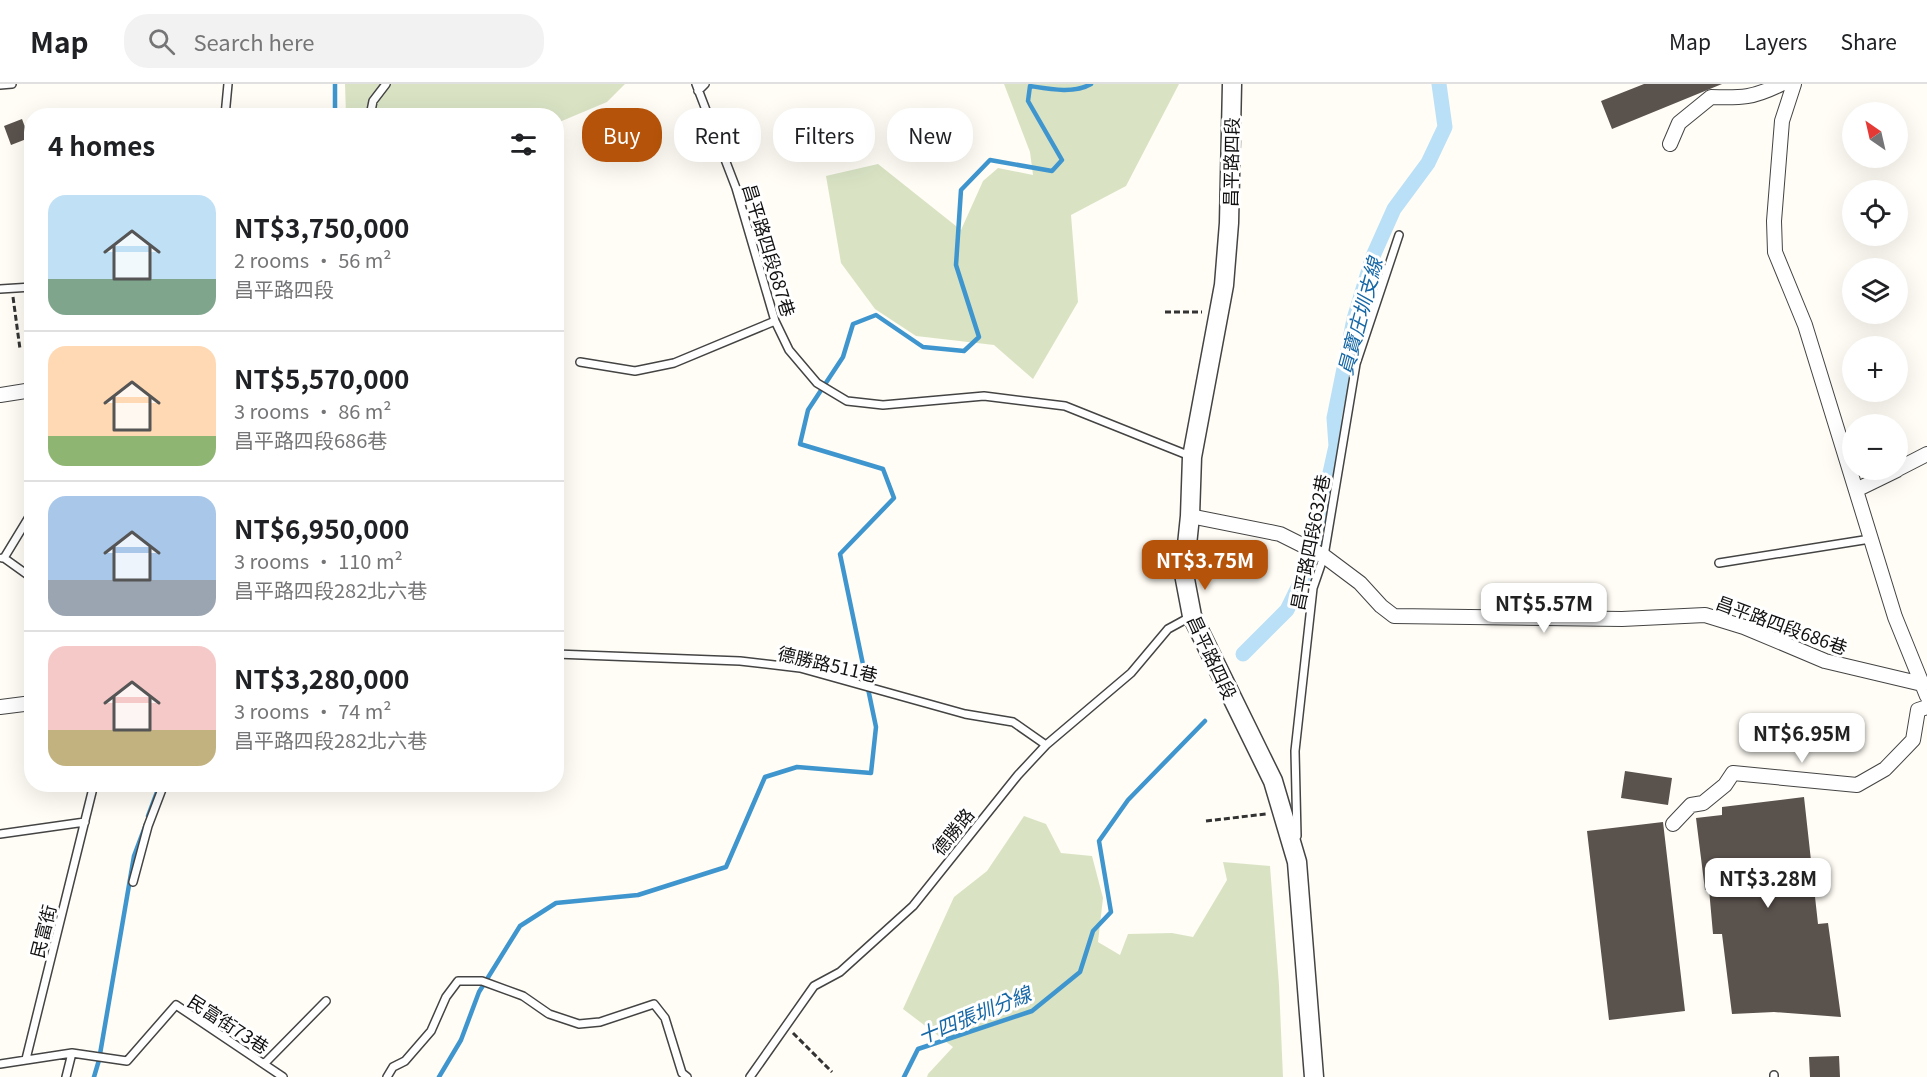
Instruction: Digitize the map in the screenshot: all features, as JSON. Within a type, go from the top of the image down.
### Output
[{"type":"street","name":"昌平路四段","points":[[1232,84],[1229,223],[1219,313],[1192,456],[1190,516],[1184,574],[1192,616],[1273,781],[1297,862],[1314,1077]]},
{"type":"street","points":[[1670,144],[1679,123],[1711,97],[1743,98],[1763,93],[1782,84]]},
{"type":"street","points":[[1794,84],[1782,122],[1774,221],[1775,252],[1804,325],[1895,617],[1925,690]]},
{"type":"street","points":[[0,394],[24,391]]},
{"type":"street","points":[[1908,464],[1927,454]]},
{"type":"street","points":[[1856,490],[1876,480]]},
{"type":"street","name":"昌平路四段686巷","points":[[1190,516],[1280,534],[1324,556],[1360,583],[1381,606],[1394,616],[1623,619],[1705,615],[1744,627],[1826,661],[1925,690]]},
{"type":"street","points":[[0,708],[24,704]]},
{"type":"street","points":[[1673,824],[1691,805],[1703,803],[1725,785],[1733,773],[1857,785],[1885,769],[1913,740],[1918,710],[1927,707]]},
{"type":"lane","points":[[0,85],[12,84]]},
{"type":"lane","points":[[226,108],[228,84]]},
{"type":"lane","points":[[372,108],[373,101],[386,84]]},
{"type":"lane","points":[[697,87],[705,84]]},
{"type":"lane","name":"昌平路四段687巷","points":[[697,87],[736,188],[775,321],[789,350],[817,383],[847,401],[883,405],[984,396],[1065,406],[1192,456]]},
{"type":"lane","name":"昌平路四段632巷","points":[[1297,862],[1295,751],[1313,588],[1324,556],[1356,364],[1398,235]]},
{"type":"lane","points":[[0,290],[24,288]]},
{"type":"lane","points":[[580,362],[635,371],[674,363],[775,321]]},
{"type":"lane","points":[[24,524],[2,558],[24,573]]},
{"type":"lane","points":[[1719,563],[1870,539]]},
{"type":"lane","name":"德勝路","points":[[750,1077],[814,986],[840,972],[913,906],[1018,775],[1046,745],[1131,674],[1168,629],[1192,616]]},
{"type":"lane","name":"德勝路511巷","points":[[564,654],[740,661],[800,668],[966,714],[1013,722],[1046,745]]},
{"type":"lane","name":"民富街","points":[[26,1059],[92,792]]},
{"type":"lane","points":[[134,882],[148,826],[161,792]]},
{"type":"lane","points":[[0,834],[85,822]]},
{"type":"lane","points":[[387,1077],[393,1067],[405,1061],[431,1031],[446,997],[458,981],[482,981],[522,996],[549,1014],[579,1024],[600,1022],[654,1004],[665,1018],[682,1073],[687,1077]]},
{"type":"lane","points":[[264,1064],[326,1001]]},
{"type":"lane","name":"民富街73巷","points":[[72,1053],[127,1061],[176,1005],[283,1077]]},
{"type":"lane","points":[[0,1064],[72,1053],[66,1077]]},
{"type":"path","points":[[12,289],[20,349]]},
{"type":"path","points":[[1164,312],[1219,313]]},
{"type":"path","points":[[1206,821],[1282,812]]},
{"type":"path","points":[[786,1026],[832,1072]]},
{"type":"green space","points":[[345,84],[625,84],[607,102],[593,108],[582,108],[582,112],[564,120],[564,108],[346,108]]},
{"type":"green space","points":[[1004,84],[1179,84],[1126,186],[1071,215],[1078,302],[1033,379],[994,345],[916,336],[875,309],[841,263],[826,176],[878,164],[961,230],[983,181],[998,168],[1033,175],[1030,152]]},
{"type":"green space","points":[[1024,816],[1046,824],[1061,853],[1092,856],[1103,898],[1098,942],[1120,955],[1128,934],[1172,933],[1193,937],[1227,880],[1223,862],[1270,866],[1283,1077],[927,1077],[953,1047],[903,1009],[954,897],[987,871]]},
{"type":"building","points":[[1644,84],[1722,84],[1612,129],[1601,101]]},
{"type":"building","points":[[22,119],[24,140],[11,145],[4,126]]},
{"type":"building","points":[[1625,771],[1672,778],[1668,805],[1621,798]]},
{"type":"building","points":[[1804,797],[1818,924],[1828,923],[1841,1017],[1774,1012],[1732,1014],[1722,934],[1713,934],[1709,889],[1705,890],[1696,818],[1722,815],[1722,807]]},
{"type":"building","points":[[1663,822],[1685,1011],[1609,1020],[1587,831]]},
{"type":"building","points":[[1839,1056],[1840,1077],[1810,1077],[1809,1057]]},
{"type":"waterway","points":[[335,84],[335,108]]},
{"type":"waterway","points":[[439,1077],[461,1040],[479,992],[520,926],[556,903],[638,895],[726,867],[765,777],[797,767],[871,773],[876,727],[840,554],[894,498],[883,469],[800,444],[808,410],[843,357],[853,324],[876,315],[923,347],[964,351],[979,337],[956,265],[961,190],[990,160],[1052,171],[1062,160],[1028,101],[1030,86],[1069,90],[1091,84]]},
{"type":"waterway","name":"員寶庄圳支線","points":[[1243,654],[1287,610],[1310,563],[1336,446],[1334,418],[1354,319],[1373,256],[1394,209],[1428,163],[1445,127],[1439,84]]},
{"type":"waterway","name":"十四張圳分線","points":[[904,1077],[918,1049],[1032,1011],[1080,972],[1093,931],[1111,912],[1099,841],[1128,800],[1205,721]]},
{"type":"waterway","points":[[148,816],[157,792]]},
{"type":"waterway","points":[[94,1077],[99,1060],[134,856],[146,824]]}]
